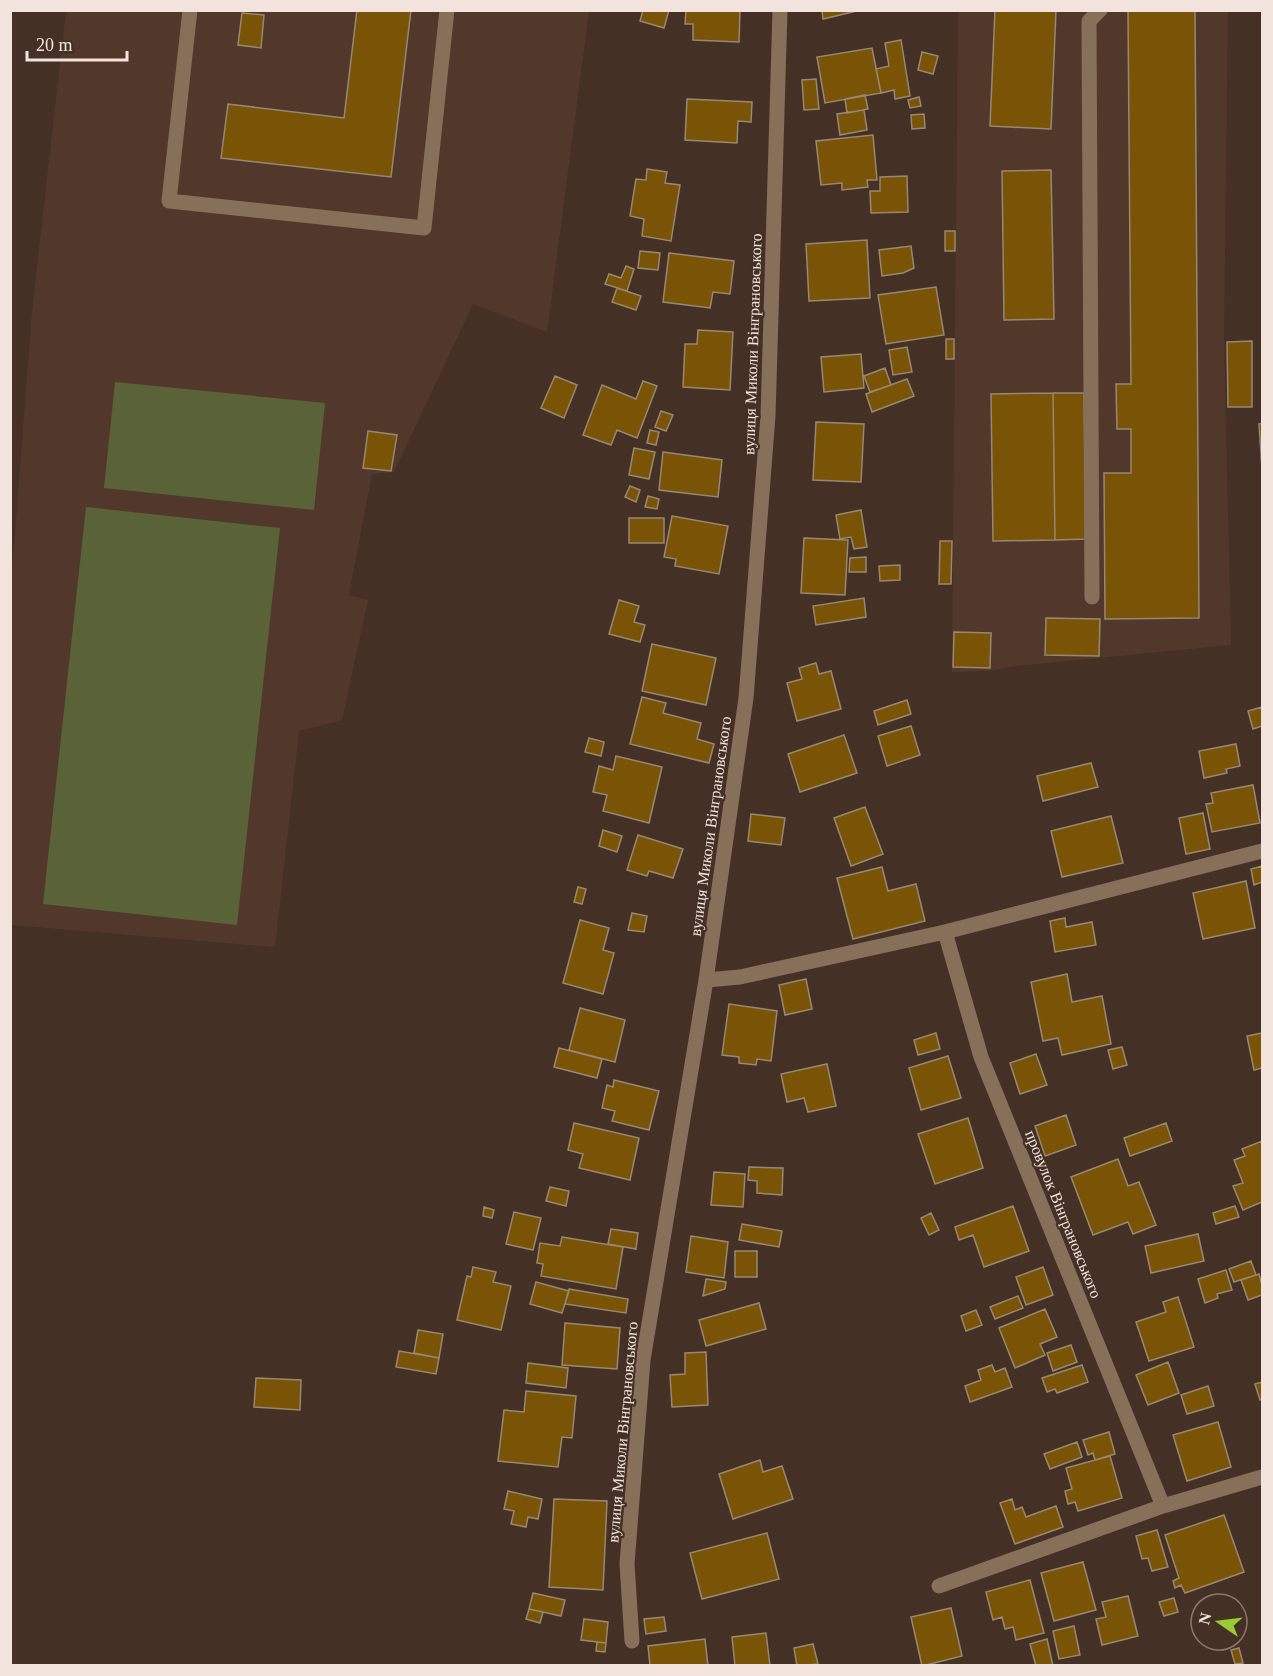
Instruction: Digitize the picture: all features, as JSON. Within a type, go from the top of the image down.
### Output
[{"type":"street","points":[[190,10],[169,201],[424,228],[447,10]]},
{"type":"street","name":"вулиця Миколи Вінграновського","points":[[632,1641],[627,1564],[643,1360],[706,980],[746,698],[768,416],[780,10]]},
{"type":"street","points":[[1092,597],[1089,21],[1100,10]]},
{"type":"street","points":[[706,980],[740,977],[945,932],[1263,851]]},
{"type":"street","name":"провулок Вінграновського","points":[[945,932],[981,1057],[1163,1506]]},
{"type":"street","points":[[939,1586],[1163,1506],[1263,1477]]},
{"type":"shaded area","points":[[66,11],[589,11],[547,332],[473,304],[394,472],[372,474],[349,595],[368,600],[342,720],[299,731],[275,947],[11,925],[11,585],[32,312]]},
{"type":"shaded area","points":[[958,11],[1228,11],[1224,340],[1231,645],[1015,666],[990,671],[952,672]]},
{"type":"green space","points":[[115,382],[325,403],[314,510],[104,488]]},
{"type":"green space","points":[[86,507],[280,528],[237,925],[43,904]]},
{"type":"building","points":[[357,10],[411,10],[391,177],[221,158],[228,104],[344,118]]},
{"type":"building","points":[[643,10],[669,10],[664,28],[640,21]]},
{"type":"building","points":[[686,10],[740,10],[739,42],[693,40],[693,24],[685,24]]},
{"type":"building","points":[[822,10],[861,10],[823,19]]},
{"type":"building","points":[[995,10],[1056,10],[1051,129],[990,126]]},
{"type":"building","points":[[1195,10],[1199,618],[1105,619],[1104,473],[1131,473],[1131,429],[1117,429],[1116,384],[1131,384],[1128,11]]},
{"type":"building","points":[[242,13],[264,15],[261,48],[238,45]]},
{"type":"building","points":[[901,40],[910,96],[895,99],[894,90],[881,93],[876,69],[889,66],[885,43]]},
{"type":"building","points":[[872,48],[881,93],[825,103],[817,57]]},
{"type":"building","points":[[922,52],[938,56],[933,74],[918,70]]},
{"type":"building","points":[[816,79],[819,109],[804,110],[802,80]]},
{"type":"building","points":[[865,95],[868,109],[847,113],[845,99]]},
{"type":"building","points":[[919,97],[921,106],[910,108],[908,100]]},
{"type":"building","points":[[687,99],[752,102],[751,122],[738,121],[737,143],[685,140]]},
{"type":"building","points":[[864,110],[867,130],[840,135],[837,114]]},
{"type":"building","points":[[924,114],[925,128],[912,129],[911,115]]},
{"type":"building","points":[[873,135],[877,180],[867,180],[868,187],[842,190],[842,183],[821,185],[816,141]]},
{"type":"building","points":[[647,169],[667,172],[665,183],[680,185],[671,241],[642,236],[644,219],[630,216],[636,179],[646,180]]},
{"type":"building","points":[[1051,170],[1054,319],[1004,320],[1002,171]]},
{"type":"building","points":[[907,176],[908,212],[871,213],[870,191],[880,191],[880,177]]},
{"type":"building","points":[[945,231],[955,231],[955,251],[945,251]]},
{"type":"building","points":[[867,240],[870,298],[809,301],[806,244]]},
{"type":"building","points":[[911,246],[914,268],[903,273],[882,276],[879,250]]},
{"type":"building","points":[[640,251],[660,253],[658,270],[638,268]]},
{"type":"building","points":[[669,253],[734,261],[730,294],[713,292],[710,308],[663,302]]},
{"type":"building","points":[[626,266],[634,269],[627,291],[605,284],[609,274],[621,278]]},
{"type":"building","points":[[936,287],[944,335],[886,344],[878,295]]},
{"type":"building","points":[[617,288],[641,296],[636,310],[612,302]]},
{"type":"building","points":[[698,330],[733,332],[730,390],[683,387],[685,344],[697,344]]},
{"type":"building","points":[[946,339],[954,339],[954,359],[946,359]]},
{"type":"building","points":[[1252,341],[1252,407],[1228,407],[1227,342]]},
{"type":"building","points":[[907,347],[912,372],[893,375],[889,350]]},
{"type":"building","points":[[861,354],[864,388],[824,392],[821,357]]},
{"type":"building","points":[[885,368],[891,385],[870,392],[864,376]]},
{"type":"building","points":[[555,376],[577,385],[564,418],[541,408]]},
{"type":"building","points":[[907,379],[914,396],[872,412],[866,394]]},
{"type":"building","points":[[643,381],[657,386],[637,438],[617,430],[611,445],[583,435],[602,385],[636,399]]},
{"type":"building","points":[[1053,393],[1055,540],[993,541],[991,394]]},
{"type":"building","points":[[1053,393],[1084,393],[1086,539],[1055,540]]},
{"type":"building","points":[[661,411],[673,415],[666,431],[655,427]]},
{"type":"building","points":[[816,422],[864,424],[861,482],[813,480]]},
{"type":"building","points":[[1262,423],[1262,469],[1259,424]]},
{"type":"building","points":[[650,430],[659,432],[656,445],[647,443]]},
{"type":"building","points":[[368,431],[397,435],[391,471],[363,468]]},
{"type":"building","points":[[634,448],[655,452],[649,479],[629,475]]},
{"type":"building","points":[[663,452],[722,460],[718,497],[659,490]]},
{"type":"building","points":[[630,486],[640,490],[636,502],[625,497]]},
{"type":"building","points":[[648,496],[659,499],[657,509],[645,507]]},
{"type":"building","points":[[861,510],[867,547],[854,549],[851,537],[840,539],[836,515]]},
{"type":"building","points":[[672,516],[728,526],[719,574],[675,566],[676,559],[664,557]]},
{"type":"building","points":[[629,518],[664,518],[664,543],[629,543]]},
{"type":"building","points":[[804,538],[848,540],[845,595],[801,593]]},
{"type":"building","points":[[940,541],[952,541],[951,584],[939,584]]},
{"type":"building","points":[[866,557],[866,572],[849,572],[850,558]]},
{"type":"building","points":[[900,565],[900,580],[880,581],[879,566]]},
{"type":"building","points":[[864,598],[866,617],[816,625],[813,606]]},
{"type":"building","points":[[619,600],[639,606],[634,622],[645,625],[640,642],[609,634]]},
{"type":"building","points":[[1046,618],[1100,619],[1099,656],[1045,655]]},
{"type":"building","points":[[954,632],[991,633],[990,668],[953,667]]},
{"type":"building","points":[[652,644],[716,658],[706,705],[642,691]]},
{"type":"building","points":[[816,663],[819,674],[831,671],[841,709],[797,721],[787,683],[802,679],[799,668]]},
{"type":"building","points":[[642,697],[666,703],[663,713],[701,723],[697,739],[714,744],[709,763],[630,744]]},
{"type":"building","points":[[907,700],[911,714],[878,725],[874,711]]},
{"type":"building","points":[[1262,707],[1262,726],[1253,729],[1248,711]]},
{"type":"building","points":[[911,726],[920,755],[887,766],[878,736]]},
{"type":"building","points":[[844,735],[857,773],[800,792],[788,754]]},
{"type":"building","points":[[589,738],[604,742],[601,756],[585,752]]},
{"type":"building","points":[[1236,744],[1240,766],[1226,769],[1227,773],[1204,778],[1199,751]]},
{"type":"building","points":[[616,756],[662,767],[649,823],[603,811],[607,795],[593,792],[599,766],[613,770]]},
{"type":"building","points":[[1091,763],[1098,787],[1043,801],[1037,776]]},
{"type":"building","points":[[1253,785],[1260,823],[1212,832],[1206,804],[1213,803],[1211,793]]},
{"type":"building","points":[[865,807],[883,854],[851,866],[834,818]]},
{"type":"building","points":[[1203,813],[1210,849],[1186,854],[1179,818]]},
{"type":"building","points":[[751,814],[785,818],[781,845],[748,841]]},
{"type":"building","points":[[1111,816],[1123,863],[1062,877],[1051,831]]},
{"type":"building","points":[[603,830],[622,836],[617,852],[599,846]]},
{"type":"building","points":[[638,835],[683,849],[673,878],[649,871],[647,876],[627,870]]},
{"type":"building","points":[[1262,866],[1262,882],[1254,885],[1251,869]]},
{"type":"building","points":[[882,867],[888,891],[916,884],[925,921],[853,939],[837,878]]},
{"type":"building","points":[[1246,881],[1255,928],[1203,939],[1193,893]]},
{"type":"building","points":[[578,887],[586,889],[582,904],[574,902]]},
{"type":"building","points":[[632,913],[647,916],[644,932],[628,930]]},
{"type":"building","points":[[1065,918],[1066,927],[1092,922],[1096,945],[1055,952],[1050,921]]},
{"type":"building","points":[[580,920],[609,928],[603,950],[614,953],[603,994],[563,983]]},
{"type":"building","points":[[1067,974],[1072,1002],[1102,996],[1111,1044],[1062,1055],[1058,1038],[1043,1041],[1031,982]]},
{"type":"building","points":[[806,979],[812,1009],[785,1015],[779,985]]},
{"type":"building","points":[[729,1004],[777,1011],[771,1061],[757,1059],[756,1065],[739,1063],[739,1057],[722,1055]]},
{"type":"building","points":[[580,1008],[625,1020],[615,1062],[569,1050]]},
{"type":"building","points":[[936,1033],[940,1049],[918,1055],[914,1040]]},
{"type":"building","points":[[1262,1033],[1262,1068],[1254,1070],[1247,1036]]},
{"type":"building","points":[[1122,1047],[1127,1065],[1113,1069],[1108,1050]]},
{"type":"building","points":[[559,1048],[602,1059],[597,1078],[554,1067]]},
{"type":"building","points":[[1036,1054],[1047,1085],[1020,1094],[1010,1063]]},
{"type":"building","points":[[948,1056],[961,1098],[921,1110],[909,1068]]},
{"type":"building","points":[[827,1064],[836,1106],[808,1112],[804,1098],[787,1102],[781,1074]]},
{"type":"building","points":[[614,1080],[659,1091],[649,1130],[612,1121],[615,1111],[602,1108],[607,1085],[613,1087]]},
{"type":"building","points":[[1066,1115],[1076,1145],[1045,1156],[1035,1126]]},
{"type":"building","points":[[968,1118],[983,1168],[935,1184],[918,1134]]},
{"type":"building","points":[[574,1123],[639,1138],[630,1180],[579,1168],[583,1154],[568,1150]]},
{"type":"building","points":[[1166,1123],[1172,1141],[1130,1156],[1124,1138]]},
{"type":"building","points":[[1262,1141],[1262,1202],[1243,1210],[1233,1186],[1243,1183],[1234,1160],[1245,1156],[1242,1149]]},
{"type":"building","points":[[1118,1159],[1128,1186],[1139,1182],[1156,1225],[1133,1234],[1128,1222],[1093,1235],[1071,1177]]},
{"type":"building","points":[[749,1167],[783,1168],[782,1195],[757,1193],[757,1181],[748,1180]]},
{"type":"building","points":[[714,1172],[745,1174],[743,1207],[711,1205]]},
{"type":"building","points":[[550,1187],[569,1191],[566,1206],[546,1201]]},
{"type":"building","points":[[1013,1206],[1029,1251],[984,1267],[973,1235],[959,1240],[955,1227]]},
{"type":"building","points":[[1235,1206],[1239,1217],[1216,1224],[1213,1213]]},
{"type":"building","points":[[484,1207],[494,1210],[492,1218],[483,1216]]},
{"type":"building","points":[[514,1212],[541,1218],[533,1250],[506,1244]]},
{"type":"building","points":[[931,1213],[939,1230],[929,1235],[921,1218]]},
{"type":"building","points":[[742,1224],[782,1231],[779,1247],[739,1240]]},
{"type":"building","points":[[611,1229],[638,1233],[636,1249],[608,1244]]},
{"type":"building","points":[[1198,1234],[1204,1261],[1151,1273],[1145,1246]]},
{"type":"building","points":[[691,1236],[728,1242],[724,1278],[686,1272]]},
{"type":"building","points":[[562,1237],[623,1247],[616,1289],[541,1276],[543,1264],[537,1263],[540,1243],[560,1246]]},
{"type":"building","points":[[735,1251],[757,1251],[757,1277],[735,1277]]},
{"type":"building","points":[[1251,1261],[1256,1275],[1234,1282],[1229,1269]]},
{"type":"building","points":[[473,1267],[496,1272],[493,1282],[511,1286],[501,1330],[457,1320],[467,1276],[471,1277]]},
{"type":"building","points":[[1043,1267],[1053,1295],[1026,1305],[1016,1277]]},
{"type":"building","points":[[1226,1270],[1232,1290],[1217,1294],[1218,1298],[1205,1303],[1198,1279]]},
{"type":"building","points":[[1259,1274],[1262,1295],[1248,1300],[1241,1280]]},
{"type":"building","points":[[706,1279],[726,1282],[725,1289],[703,1296]]},
{"type":"building","points":[[536,1282],[569,1291],[562,1313],[530,1304]]},
{"type":"building","points":[[569,1289],[628,1299],[626,1313],[565,1304]]},
{"type":"building","points":[[1018,1296],[1023,1308],[995,1319],[990,1307]]},
{"type":"building","points":[[1178,1297],[1194,1347],[1149,1361],[1136,1322],[1166,1312],[1163,1302]]},
{"type":"building","points":[[759,1303],[766,1329],[706,1346],[699,1320]]},
{"type":"building","points":[[1045,1309],[1057,1337],[1040,1344],[1045,1355],[1015,1368],[999,1328]]},
{"type":"building","points":[[976,1310],[982,1325],[966,1331],[961,1316]]},
{"type":"building","points":[[565,1323],[620,1328],[617,1369],[562,1365]]},
{"type":"building","points":[[418,1330],[443,1334],[439,1358],[414,1353]]},
{"type":"building","points":[[1071,1345],[1077,1362],[1053,1371],[1047,1353]]},
{"type":"building","points":[[399,1351],[439,1358],[436,1374],[396,1367]]},
{"type":"building","points":[[706,1352],[708,1405],[672,1407],[670,1375],[685,1374],[685,1353]]},
{"type":"building","points":[[1168,1362],[1179,1393],[1148,1405],[1136,1375]]},
{"type":"building","points":[[528,1363],[568,1368],[566,1388],[526,1383]]},
{"type":"building","points":[[992,1365],[995,1372],[1005,1368],[1012,1387],[970,1402],[965,1386],[981,1380],[978,1370]]},
{"type":"building","points":[[1082,1365],[1088,1382],[1057,1393],[1055,1389],[1047,1392],[1042,1378]]},
{"type":"building","points":[[256,1378],[301,1380],[300,1410],[254,1407]]},
{"type":"building","points":[[1262,1382],[1262,1399],[1260,1400],[1255,1384]]},
{"type":"building","points":[[1208,1386],[1214,1406],[1187,1414],[1181,1395]]},
{"type":"building","points":[[526,1391],[576,1396],[572,1438],[562,1437],[558,1467],[498,1461],[504,1410],[524,1412]]},
{"type":"building","points":[[1218,1422],[1231,1467],[1187,1481],[1173,1435]]},
{"type":"building","points":[[1109,1432],[1115,1454],[1095,1460],[1093,1453],[1088,1455],[1083,1440]]},
{"type":"building","points":[[1077,1442],[1082,1457],[1050,1469],[1044,1454]]},
{"type":"building","points":[[1110,1456],[1122,1498],[1078,1511],[1075,1502],[1068,1504],[1065,1491],[1072,1489],[1066,1468]]},
{"type":"building","points":[[760,1460],[763,1472],[782,1466],[793,1499],[733,1519],[719,1474]]},
{"type":"building","points":[[508,1491],[542,1499],[538,1519],[528,1517],[526,1527],[511,1524],[514,1511],[504,1509]]},
{"type":"building","points":[[554,1499],[607,1501],[603,1590],[549,1587]]},
{"type":"building","points":[[1012,1499],[1015,1510],[1022,1507],[1026,1517],[1056,1506],[1063,1527],[1015,1544],[1000,1503]]},
{"type":"building","points":[[1224,1515],[1244,1572],[1185,1593],[1181,1585],[1175,1588],[1173,1581],[1179,1578],[1165,1535]]},
{"type":"building","points":[[1157,1530],[1168,1567],[1152,1571],[1148,1558],[1142,1559],[1136,1536]]},
{"type":"building","points":[[767,1533],[779,1579],[702,1599],[690,1553]]},
{"type":"building","points":[[1083,1562],[1096,1610],[1054,1621],[1041,1573]]},
{"type":"building","points":[[1030,1580],[1044,1633],[1016,1640],[1013,1627],[1005,1629],[1002,1617],[993,1620],[986,1592]]},
{"type":"building","points":[[533,1593],[565,1600],[561,1616],[529,1609]]},
{"type":"building","points":[[1128,1596],[1138,1636],[1102,1645],[1096,1619],[1106,1617],[1102,1602]]},
{"type":"building","points":[[1174,1598],[1178,1612],[1164,1616],[1159,1602]]},
{"type":"building","points":[[951,1608],[962,1656],[922,1666],[911,1617]]},
{"type":"building","points":[[529,1609],[543,1612],[540,1623],[526,1619]]},
{"type":"building","points":[[664,1617],[666,1631],[646,1634],[644,1619]]},
{"type":"building","points":[[584,1619],[608,1622],[606,1643],[581,1640]]},
{"type":"building","points":[[1074,1626],[1080,1655],[1059,1659],[1053,1631]]},
{"type":"building","points":[[766,1633],[770,1666],[735,1666],[732,1637]]},
{"type":"building","points":[[705,1639],[708,1666],[650,1666],[648,1646]]},
{"type":"building","points":[[1047,1639],[1053,1666],[1036,1666],[1030,1644]]},
{"type":"building","points":[[597,1642],[606,1643],[605,1652],[596,1651]]},
{"type":"building","points":[[813,1644],[818,1664],[797,1666],[794,1648]]},
{"type":"building","points":[[1232,1652],[1240,1652],[1243,1663],[1235,1664]]}]
